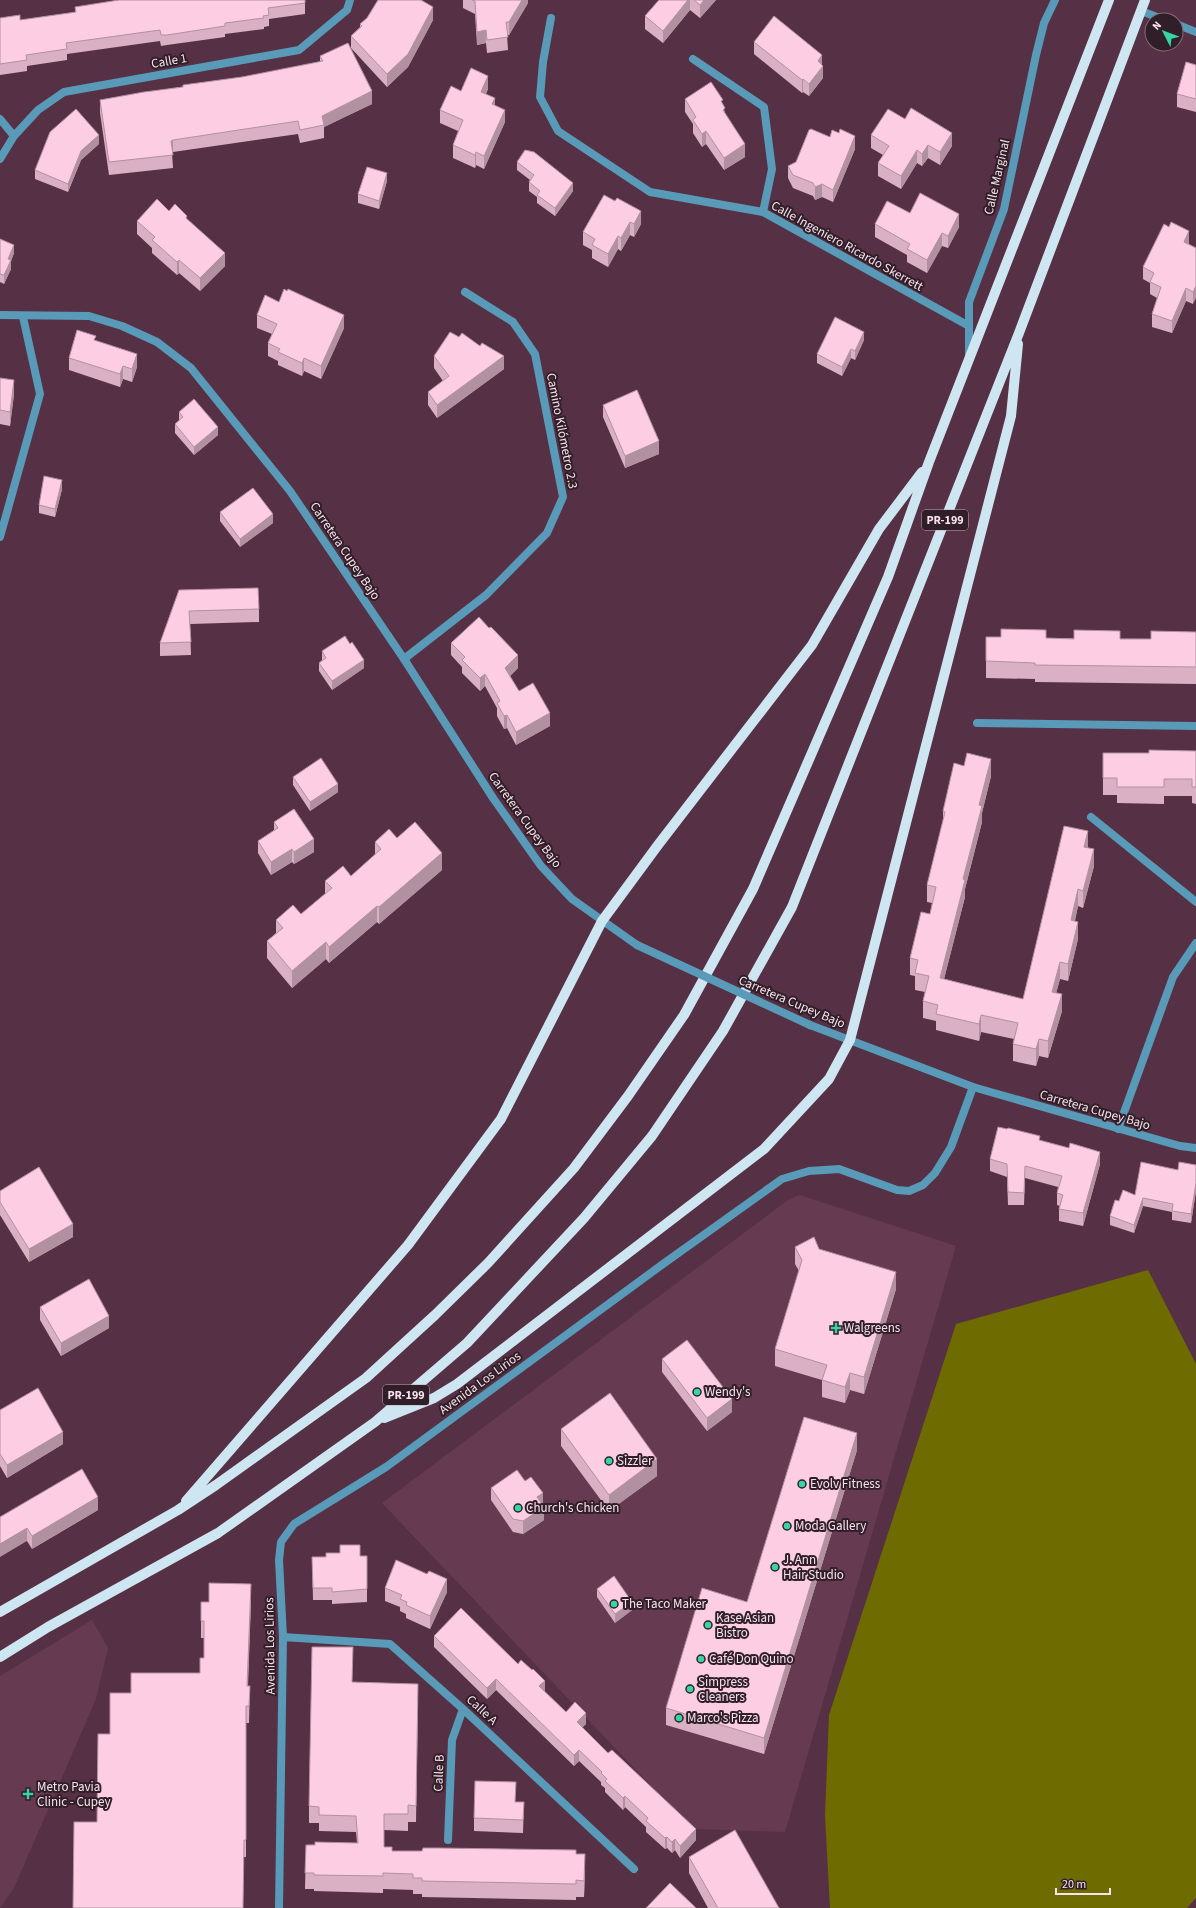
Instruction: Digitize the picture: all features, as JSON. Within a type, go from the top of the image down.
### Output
[{"type":"main road","name":"PR-199","points":[[0,1612],[178,1510],[222,1481],[366,1378],[435,1315],[488,1263],[574,1168],[628,1096],[684,1015],[753,888],[888,577],[929,462],[1109,0]]},
{"type":"main road","name":"PR-199","points":[[0,1657],[48,1627],[218,1533],[375,1422],[467,1343],[584,1218],[652,1136],[723,1031],[792,907],[1019,333],[1145,0]]},
{"type":"main road","points":[[375,1422],[434,1398],[457,1384],[764,1149],[828,1079],[850,1040],[1011,416],[1019,333]]},
{"type":"main road","points":[[178,1510],[408,1245],[501,1118],[602,921],[658,844],[812,645],[879,529],[929,462]]},
{"type":"street","name":"Calle 1","points":[[0,159],[14,136],[38,110],[64,92],[300,50],[347,10],[350,0]]},
{"type":"street","name":"Calle Marginal","points":[[969,359],[969,302],[1004,210],[1044,23],[1055,0]]},
{"type":"street","name":"Calle Ingeniero Ricardo Skerrett","points":[[551,18],[543,62],[540,97],[558,131],[650,192],[763,212],[969,326]]},
{"type":"street","points":[[1184,27],[1196,32]]},
{"type":"street","points":[[693,59],[764,107],[772,169],[763,212]]},
{"type":"street","points":[[0,119],[14,136]]},
{"type":"street","name":"Camino Kilómetro 2.3","points":[[404,659],[486,595],[547,533],[563,497],[536,354],[513,322],[465,292]]},
{"type":"street","name":"Carretera Cupey Bajo","points":[[0,315],[23,317],[65,314],[89,316],[122,326],[157,342],[191,368],[290,491],[404,659],[492,798],[541,866],[572,899],[602,921],[637,944],[810,1025],[973,1087],[1180,1146],[1196,1148]]},
{"type":"street","points":[[0,537],[40,394],[23,317]]},
{"type":"street","points":[[977,723],[1196,726]]},
{"type":"street","points":[[1091,817],[1196,902]]},
{"type":"street","points":[[1118,1129],[1173,977],[1196,943]]},
{"type":"street","name":"Avenida Los Lirios","points":[[279,1908],[283,1637],[279,1560],[281,1542],[294,1524],[386,1468],[663,1264],[782,1179],[809,1171],[839,1169],[897,1190],[908,1191],[923,1185],[935,1173],[951,1147],[973,1087]]},
{"type":"street","name":"Calle A","points":[[283,1637],[390,1644],[463,1709],[634,1869]]},
{"type":"street","name":"Calle B","points":[[448,1840],[452,1740],[463,1709]]},
{"type":"shaded area","points":[[800,1195],[956,1246],[785,1832],[692,1829],[382,1503],[788,1200]]},
{"type":"shaded area","points":[[1148,1270],[1196,1364],[1196,1898],[1187,1908],[830,1908],[825,1815],[829,1715],[956,1324]]},
{"type":"shaded area","name":"Metro Pavia Clinic - Cupey","points":[[92,1620],[108,1648],[96,1699],[14,1888],[0,1908],[0,1676]]},
{"type":"building","points":[[119,0],[305,0],[305,3],[268,8],[269,15],[263,16],[264,18],[225,23],[225,26],[167,35],[161,35],[160,30],[66,43],[67,49],[26,55],[27,60],[0,64],[0,18],[20,15],[20,20],[76,12],[75,7]]},
{"type":"building","points":[[378,0],[421,0],[433,7],[408,54],[387,74],[351,36],[362,26],[360,24],[367,18]]},
{"type":"building","points":[[472,0],[522,0],[509,22],[506,22],[508,37],[487,40],[486,30],[477,32],[475,1]]},
{"type":"building","points":[[659,0],[688,0],[663,31],[645,16]]},
{"type":"building","points":[[694,0],[704,0],[700,5]]},
{"type":"building","points":[[774,16],[822,55],[818,61],[823,66],[809,84],[754,42]]},
{"type":"building","points":[[348,43],[372,91],[322,116],[324,125],[300,130],[298,121],[173,140],[171,141],[173,155],[109,162],[100,100],[183,87],[183,85],[242,77],[323,61],[320,56]]},
{"type":"building","points":[[1186,62],[1196,65],[1196,99],[1177,94]]},
{"type":"building","points":[[471,68],[488,76],[481,92],[495,98],[492,104],[505,110],[484,156],[476,152],[475,155],[453,145],[463,120],[440,110],[451,86],[461,91]]},
{"type":"building","points":[[711,82],[723,100],[721,101],[725,108],[723,110],[745,144],[724,158],[706,131],[702,134],[693,120],[696,117],[685,99]]},
{"type":"building","points":[[911,108],[952,133],[940,152],[928,145],[922,154],[917,150],[901,176],[878,163],[889,146],[871,135],[888,109],[905,119]]},
{"type":"building","points":[[76,109],[99,135],[81,151],[68,184],[35,170],[50,132]]},
{"type":"building","points":[[811,129],[830,137],[832,130],[839,133],[840,129],[855,136],[833,190],[822,184],[815,187],[813,183],[793,175],[788,166],[796,162],[809,130]]},
{"type":"building","points":[[525,150],[534,152],[573,183],[555,208],[537,195],[540,191],[529,182],[534,175],[517,162]]},
{"type":"building","points":[[367,167],[387,173],[379,201],[358,194]]},
{"type":"building","points":[[920,193],[959,214],[948,236],[942,233],[927,260],[907,249],[910,244],[875,224],[887,201],[910,213]]},
{"type":"building","points":[[604,195],[615,201],[617,198],[641,211],[634,224],[630,222],[621,238],[618,236],[608,254],[592,245],[595,239],[583,232]]},
{"type":"building","points":[[157,199],[169,211],[175,204],[187,216],[186,218],[225,253],[200,278],[179,260],[177,262],[152,240],[155,237],[137,221]]},
{"type":"building","points":[[1171,222],[1189,231],[1184,242],[1196,248],[1196,286],[1193,292],[1186,288],[1172,321],[1152,314],[1161,287],[1150,282],[1154,273],[1143,267],[1164,224],[1169,227]]},
{"type":"building","points":[[0,239],[14,245],[8,259],[11,260],[4,275],[0,274]]},
{"type":"building","points":[[284,289],[287,291],[288,289],[344,315],[321,366],[304,358],[302,363],[278,352],[280,349],[268,343],[277,324],[257,315],[265,295],[279,302]]},
{"type":"building","points":[[835,317],[864,332],[855,351],[851,349],[842,367],[817,354]]},
{"type":"building","points":[[77,330],[96,336],[94,340],[137,354],[132,369],[123,366],[120,374],[69,358]]},
{"type":"building","points":[[450,332],[459,337],[462,333],[480,346],[482,343],[504,356],[437,405],[428,392],[449,376],[434,356]]},
{"type":"building","points":[[0,378],[14,380],[10,412],[0,410]]},
{"type":"building","points":[[637,390],[659,441],[625,456],[603,405]]},
{"type":"building","points":[[194,399],[218,427],[194,447],[175,424],[183,417],[179,412]]},
{"type":"building","points":[[44,476],[62,480],[55,509],[39,505]]},
{"type":"building","points":[[253,488],[273,514],[240,539],[220,512]]},
{"type":"building","points":[[258,588],[259,609],[189,611],[191,642],[160,643],[179,590]]},
{"type":"building","points":[[479,617],[489,628],[491,627],[518,655],[505,668],[519,691],[533,683],[550,713],[516,732],[507,715],[504,716],[497,703],[500,701],[485,674],[480,678],[462,660],[465,657],[451,643]]},
{"type":"building","points":[[1001,629],[1046,630],[1046,638],[1074,639],[1074,630],[1120,631],[1120,639],[1151,639],[1151,631],[1196,632],[1196,667],[1035,665],[1035,663],[986,661],[986,637],[1001,637]]},
{"type":"building","points":[[345,636],[350,644],[352,642],[364,660],[332,681],[319,663],[326,658],[322,651]]},
{"type":"building","points":[[1149,750],[1196,751],[1196,787],[1192,787],[1192,779],[1164,779],[1164,787],[1117,787],[1117,778],[1103,778],[1103,753],[1149,753]]},
{"type":"building","points":[[967,753],[991,759],[979,805],[982,806],[963,879],[965,880],[940,978],[1023,999],[1064,826],[1088,831],[1084,847],[1094,849],[1083,891],[1078,889],[1071,920],[1078,922],[1068,964],[1060,962],[1052,992],[1062,994],[1048,1041],[1039,1039],[1036,1049],[1013,1044],[1018,1023],[981,1015],[979,1024],[936,1014],[938,1005],[923,1001],[929,976],[915,973],[918,960],[910,958],[921,912],[930,914],[936,887],[927,885],[945,812],[943,811],[954,763],[964,766]]},
{"type":"building","points":[[321,758],[338,784],[310,802],[293,777]]},
{"type":"building","points":[[294,809],[314,839],[294,852],[292,849],[271,862],[258,841],[278,828],[274,822]]},
{"type":"building","points":[[415,822],[442,853],[379,907],[377,906],[329,947],[326,942],[292,971],[267,941],[283,928],[276,920],[293,905],[301,914],[332,888],[325,881],[343,866],[351,876],[381,849],[375,842],[389,829],[397,838]]},
{"type":"building","points":[[998,1127],[1040,1136],[1039,1140],[1069,1148],[1070,1143],[1100,1152],[1083,1213],[1059,1209],[1063,1195],[1057,1193],[1062,1176],[1025,1166],[1024,1193],[1008,1192],[1007,1164],[990,1159]]},
{"type":"building","points":[[1141,1162],[1178,1170],[1179,1162],[1196,1165],[1196,1183],[1191,1214],[1172,1211],[1173,1204],[1143,1198],[1134,1225],[1110,1216],[1115,1200],[1119,1201],[1123,1190],[1135,1195]]},
{"type":"building","points":[[39,1167],[73,1224],[29,1249],[0,1202],[0,1191]]},
{"type":"building","name":"Walgreens","points":[[814,1237],[819,1249],[896,1272],[864,1377],[850,1373],[845,1387],[822,1380],[827,1365],[775,1349],[802,1260],[795,1247]]},
{"type":"building","points":[[89,1279],[109,1316],[61,1343],[40,1307]]},
{"type":"building","name":"Wendy's","points":[[687,1340],[732,1399],[707,1418],[662,1359]]},
{"type":"building","points":[[38,1388],[63,1432],[7,1465],[0,1454],[0,1410]]},
{"type":"building","name":"Sizzler","points":[[610,1393],[657,1459],[609,1495],[561,1429]]},
{"type":"building","points":[[804,1417],[857,1433],[764,1738],[666,1708],[702,1588],[747,1602]]},
{"type":"building","points":[[82,1469],[98,1497],[32,1536],[27,1528],[0,1544],[0,1517]]},
{"type":"building","name":"Church's Chicken","points":[[517,1470],[525,1481],[531,1477],[543,1493],[537,1497],[544,1507],[523,1521],[513,1519],[491,1488]]},
{"type":"building","points":[[340,1545],[360,1545],[360,1556],[367,1556],[367,1589],[332,1592],[332,1588],[313,1588],[312,1557],[326,1557],[326,1553],[340,1553]]},
{"type":"building","points":[[396,1560],[427,1574],[429,1571],[447,1579],[430,1616],[406,1605],[407,1602],[400,1599],[402,1595],[385,1588]]},
{"type":"building","points":[[614,1576],[632,1602],[615,1614],[597,1589]]},
{"type":"building","points":[[209,1583],[251,1584],[247,1686],[250,1686],[249,1706],[246,1706],[246,1840],[244,1840],[243,1908],[73,1908],[74,1822],[97,1822],[98,1734],[110,1734],[110,1693],[131,1693],[131,1673],[200,1673],[200,1658],[204,1658],[204,1621],[201,1621],[201,1602],[209,1602]]},
{"type":"building","points":[[461,1608],[518,1664],[521,1660],[532,1670],[533,1669],[545,1681],[539,1686],[566,1712],[575,1702],[586,1713],[577,1722],[608,1753],[612,1750],[696,1829],[680,1846],[675,1839],[672,1842],[667,1837],[665,1838],[646,1821],[648,1818],[625,1796],[623,1798],[605,1781],[607,1779],[601,1773],[602,1772],[579,1750],[574,1755],[496,1679],[487,1688],[434,1636]]},
{"type":"building","points":[[312,1647],[353,1647],[352,1682],[418,1684],[416,1806],[408,1805],[408,1814],[384,1814],[384,1847],[392,1847],[392,1851],[422,1851],[423,1848],[576,1850],[576,1854],[585,1854],[584,1881],[576,1880],[576,1884],[422,1881],[422,1878],[413,1878],[413,1874],[383,1873],[383,1876],[314,1875],[314,1873],[305,1873],[306,1845],[315,1845],[315,1842],[358,1843],[356,1816],[319,1815],[319,1807],[309,1806]]},
{"type":"building","points":[[475,1781],[516,1782],[515,1802],[524,1802],[523,1820],[474,1818]]},
{"type":"building","points":[[735,1830],[779,1908],[718,1908],[689,1857]]},
{"type":"building","points":[[670,1883],[696,1908],[646,1908]]},
{"type":"place","name":"Walgreens","points":[[836,1328]]},
{"type":"place","name":"Wendy's","points":[[697,1392]]},
{"type":"place","name":"Sizzler","points":[[609,1461]]},
{"type":"place","name":"Evolv Fitness","points":[[802,1484]]},
{"type":"place","name":"Church's Chicken","points":[[518,1508]]},
{"type":"place","name":"Moda Gallery","points":[[787,1526]]},
{"type":"place","name":"J. Ann Hair Studio","points":[[775,1567]]},
{"type":"place","name":"The Taco Maker","points":[[614,1604]]},
{"type":"place","name":"Kase Asian Bistro","points":[[708,1625]]},
{"type":"place","name":"Café Don Quino","points":[[701,1659]]},
{"type":"place","name":"Simpress Cleaners","points":[[690,1689]]},
{"type":"place","name":"Marco's Pizza","points":[[679,1718]]},
{"type":"place","name":"Metro Pavia Clinic - Cupey","points":[[28,1794]]}]
